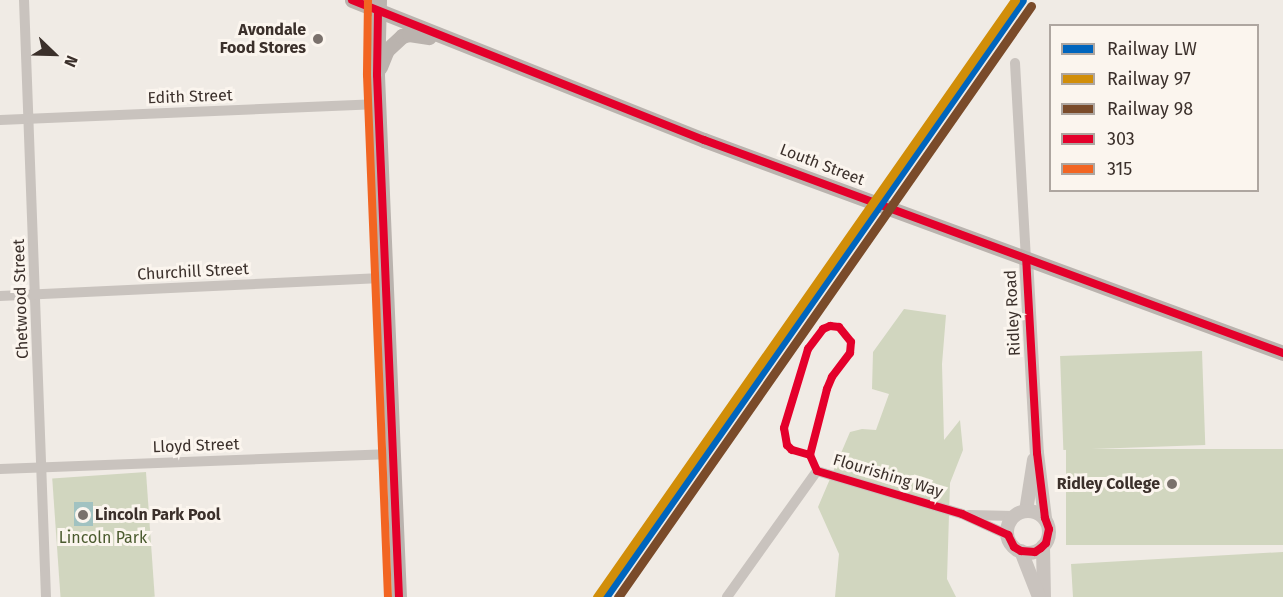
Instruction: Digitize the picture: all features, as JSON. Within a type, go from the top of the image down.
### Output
[{"type":"main road","name":"Louth Street","points":[[352,0],[379,6],[455,41],[715,144],[1283,354]]},
{"type":"main road","points":[[379,6],[377,75],[399,597]]},
{"type":"main road","points":[[377,75],[387,50],[402,36],[409,34],[455,41]]},
{"type":"street","name":"Chetwood Street","points":[[24,0],[46,597]]},
{"type":"street","name":"Ridley Road","points":[[1015,63],[1037,453],[1045,518]]},
{"type":"street","name":"Edith Street","points":[[0,120],[380,104]]},
{"type":"street","name":"Churchill Street","points":[[0,296],[387,278]]},
{"type":"street","name":"Ridley Road","points":[[1020,514],[1037,453]]},
{"type":"street","name":"Lloyd Street","points":[[0,469],[392,454]]},
{"type":"street","name":"Flourishing Way","points":[[727,597],[817,471],[962,514],[1008,535]]},
{"type":"street","points":[[1032,511],[1045,518],[1048,536],[1043,546],[1035,552],[1021,551],[1014,547],[1008,535],[1008,528],[1020,514],[1032,511]]},
{"type":"street","name":"Flourishing Way","points":[[962,514],[1020,514]]},
{"type":"street","points":[[1043,546],[1044,597]]},
{"type":"street","points":[[1021,551],[1039,597]]},
{"type":"green space","points":[[904,309],[946,315],[942,364],[944,440],[960,420],[963,450],[950,483],[947,579],[956,597],[835,597],[839,554],[818,507],[850,432],[862,429],[876,430],[889,394],[872,389],[873,352]]},
{"type":"green space","points":[[1202,351],[1205,445],[1063,450],[1060,356]]},
{"type":"green space","points":[[1066,449],[1283,449],[1283,545],[1066,545]]},
{"type":"green space","name":"Lincoln Park","points":[[146,472],[155,597],[61,597],[52,479]]},
{"type":"green space","points":[[1283,552],[1283,597],[1073,597],[1071,564]]},
{"type":"water","points":[[74,502],[93,502],[93,526],[74,526]]},
{"type":"rail line","name":"97","points":[[597,597],[1015,0]]},
{"type":"rail line","name":"LW","points":[[605,597],[1022,0]]},
{"type":"rail line","name":"98","points":[[618,597],[1031,6]]},
{"type":"transit line","name":"303","points":[[352,0],[704,140],[1283,353]]},
{"type":"transit line","name":"315","points":[[368,0],[367,75],[388,597]]},
{"type":"transit line","name":"303","points":[[378,11],[377,75],[399,597]]},
{"type":"transit line","name":"303","points":[[810,455],[817,471],[962,514],[1008,535],[1014,547],[1021,551],[1035,552],[1041,548],[1046,543],[1049,529],[1045,518],[1037,453],[1026,259]]},
{"type":"transit line","name":"303","points":[[830,326],[839,327],[851,342],[850,353],[832,377],[827,389],[810,455],[792,450],[787,445],[784,428],[808,349],[823,329],[830,326]]},
{"type":"place","name":"Avondale Food Stores","points":[[318,39]]},
{"type":"place","name":"Ridley College","points":[[1172,484]]},
{"type":"place","name":"Lincoln Park Pool","points":[[83,515]]}]
